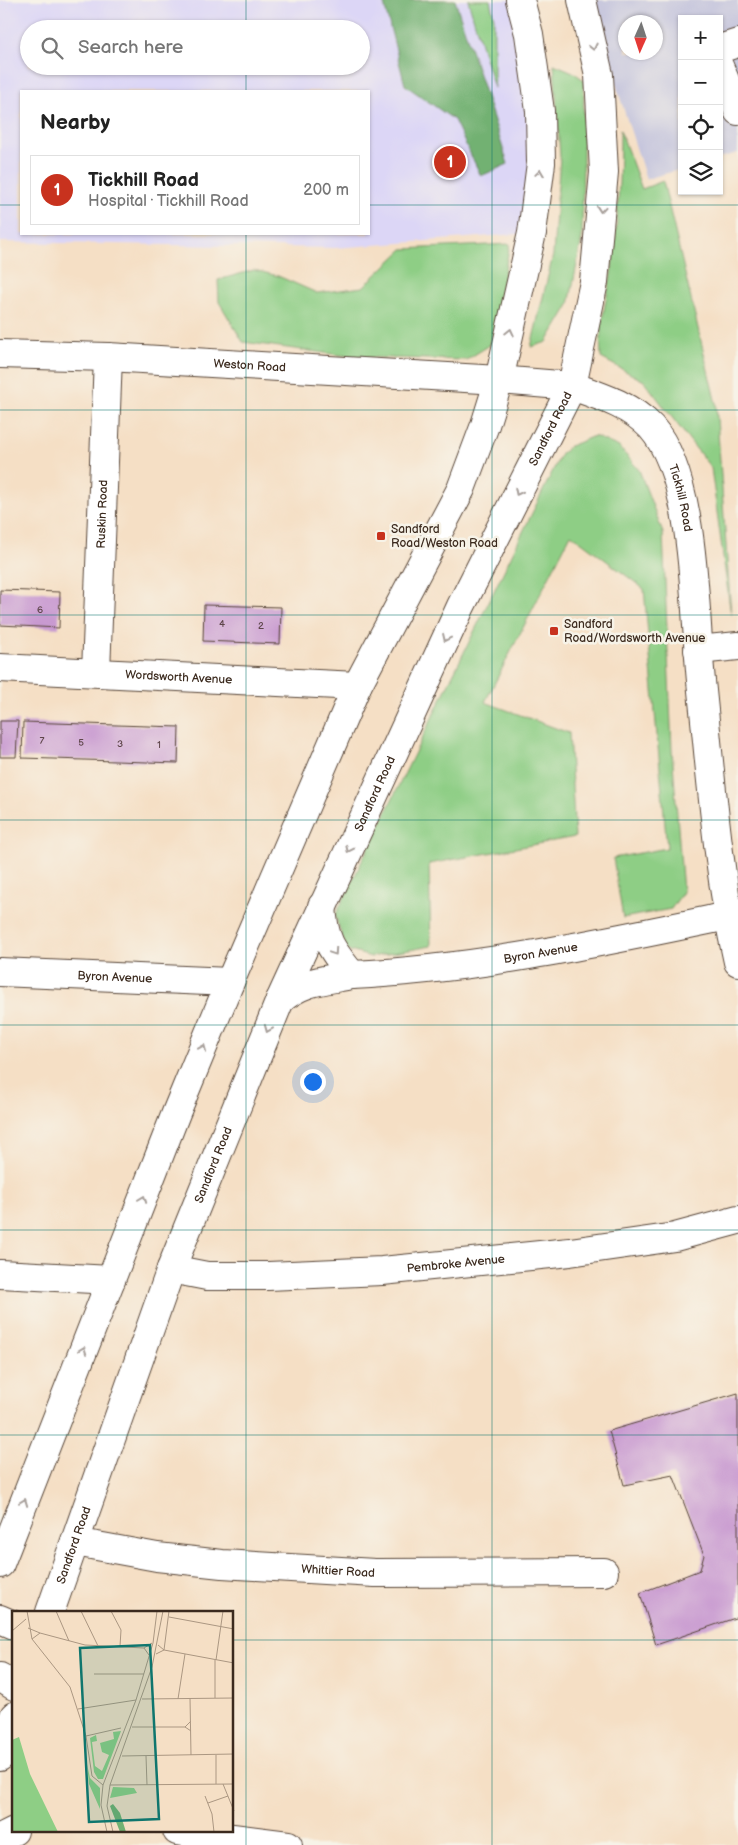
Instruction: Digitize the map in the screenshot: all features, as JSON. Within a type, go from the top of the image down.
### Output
[{"type":"street","points":[[0,1564],[230,982],[356,686],[461,489],[499,380],[532,233],[541,163],[540,111],[530,34],[520,0]]},
{"type":"street","points":[[572,386],[594,282],[604,172],[599,75],[582,0]]},
{"type":"street","points":[[723,48],[738,43]]},
{"type":"street","points":[[723,75],[738,111]]},
{"type":"street","name":"Weston Road","points":[[0,354],[108,357],[499,380]]},
{"type":"street","name":"Ruskin Road","points":[[96,672],[108,357]]},
{"type":"street","name":"Sandford Road","points":[[50,1611],[171,1269],[280,1000],[461,606],[572,386],[499,380]]},
{"type":"street","name":"Tickhill Road","points":[[572,386],[620,403],[651,428],[670,457],[682,491],[690,547],[718,853],[728,916],[738,962]]},
{"type":"street","points":[[698,650],[738,646]]},
{"type":"street","name":"Wordsworth Avenue","points":[[0,668],[356,686]]},
{"type":"street","points":[[322,906],[323,928],[331,950],[352,975]]},
{"type":"street","name":"Byron Avenue","points":[[280,1000],[296,988],[308,983],[352,975],[405,973],[537,956],[728,916]]},
{"type":"street","name":"Byron Avenue","points":[[0,972],[230,982]]},
{"type":"street","name":"Pembroke Avenue","points":[[171,1269],[216,1276],[268,1276],[382,1271],[570,1252],[675,1238],[738,1220]]},
{"type":"street","points":[[0,1274],[111,1280]]},
{"type":"street","name":"Whittier Road","points":[[75,1542],[157,1557],[250,1566],[375,1573],[604,1572]]},
{"type":"street","points":[[0,1620],[12,1624]]},
{"type":"street","points":[[0,1677],[12,1685]]},
{"type":"street","points":[[0,1757],[12,1734]]},
{"type":"street","points":[[0,1838],[12,1832]]},
{"type":"street","points":[[186,1832],[288,1845]]},
{"type":"shaded area","points":[[0,0],[520,0],[529,34],[532,233],[335,248],[0,242]]},
{"type":"shaded area","points":[[589,0],[738,0],[738,153],[723,157],[723,15],[678,15],[678,170],[646,179]]},
{"type":"green space","points":[[383,0],[455,0],[508,164],[481,176],[454,120],[405,85]]},
{"type":"green space","points":[[468,0],[490,0],[494,18],[494,88]]},
{"type":"green space","points":[[554,64],[573,72],[584,80],[582,238],[569,305],[547,342],[531,347],[553,255],[560,157]]},
{"type":"green space","points":[[620,130],[642,189],[663,181],[716,404],[731,615],[711,468],[644,381],[601,358],[602,323],[616,234]]},
{"type":"green space","points":[[510,244],[490,345],[466,360],[354,357],[243,342],[219,302],[218,280],[254,270],[278,276],[317,293],[363,287],[403,249]]},
{"type":"green space","points":[[594,436],[619,447],[639,470],[663,533],[672,750],[683,892],[671,909],[623,918],[613,858],[667,848],[644,589],[571,534],[485,702],[569,733],[575,837],[429,864],[431,946],[371,957],[347,950],[335,916],[561,454],[570,446]]},
{"type":"building","points":[[0,590],[60,592],[59,628],[0,625]]},
{"type":"building","points":[[204,605],[281,607],[280,644],[203,641]]},
{"type":"building","points":[[0,721],[18,721],[16,757],[0,757]]},
{"type":"building","points":[[23,722],[179,727],[178,763],[22,758]]},
{"type":"building","points":[[738,1393],[738,1617],[656,1645],[640,1593],[700,1570],[704,1555],[673,1475],[624,1485],[609,1431]]},
{"type":"place","name":"Tickhill Road","points":[[450,162]]},
{"type":"place","name":"Sandford Road/Weston Road","points":[[381,536]]},
{"type":"place","name":"Sandford Road/Wordsworth Avenue","points":[[554,631]]}]
